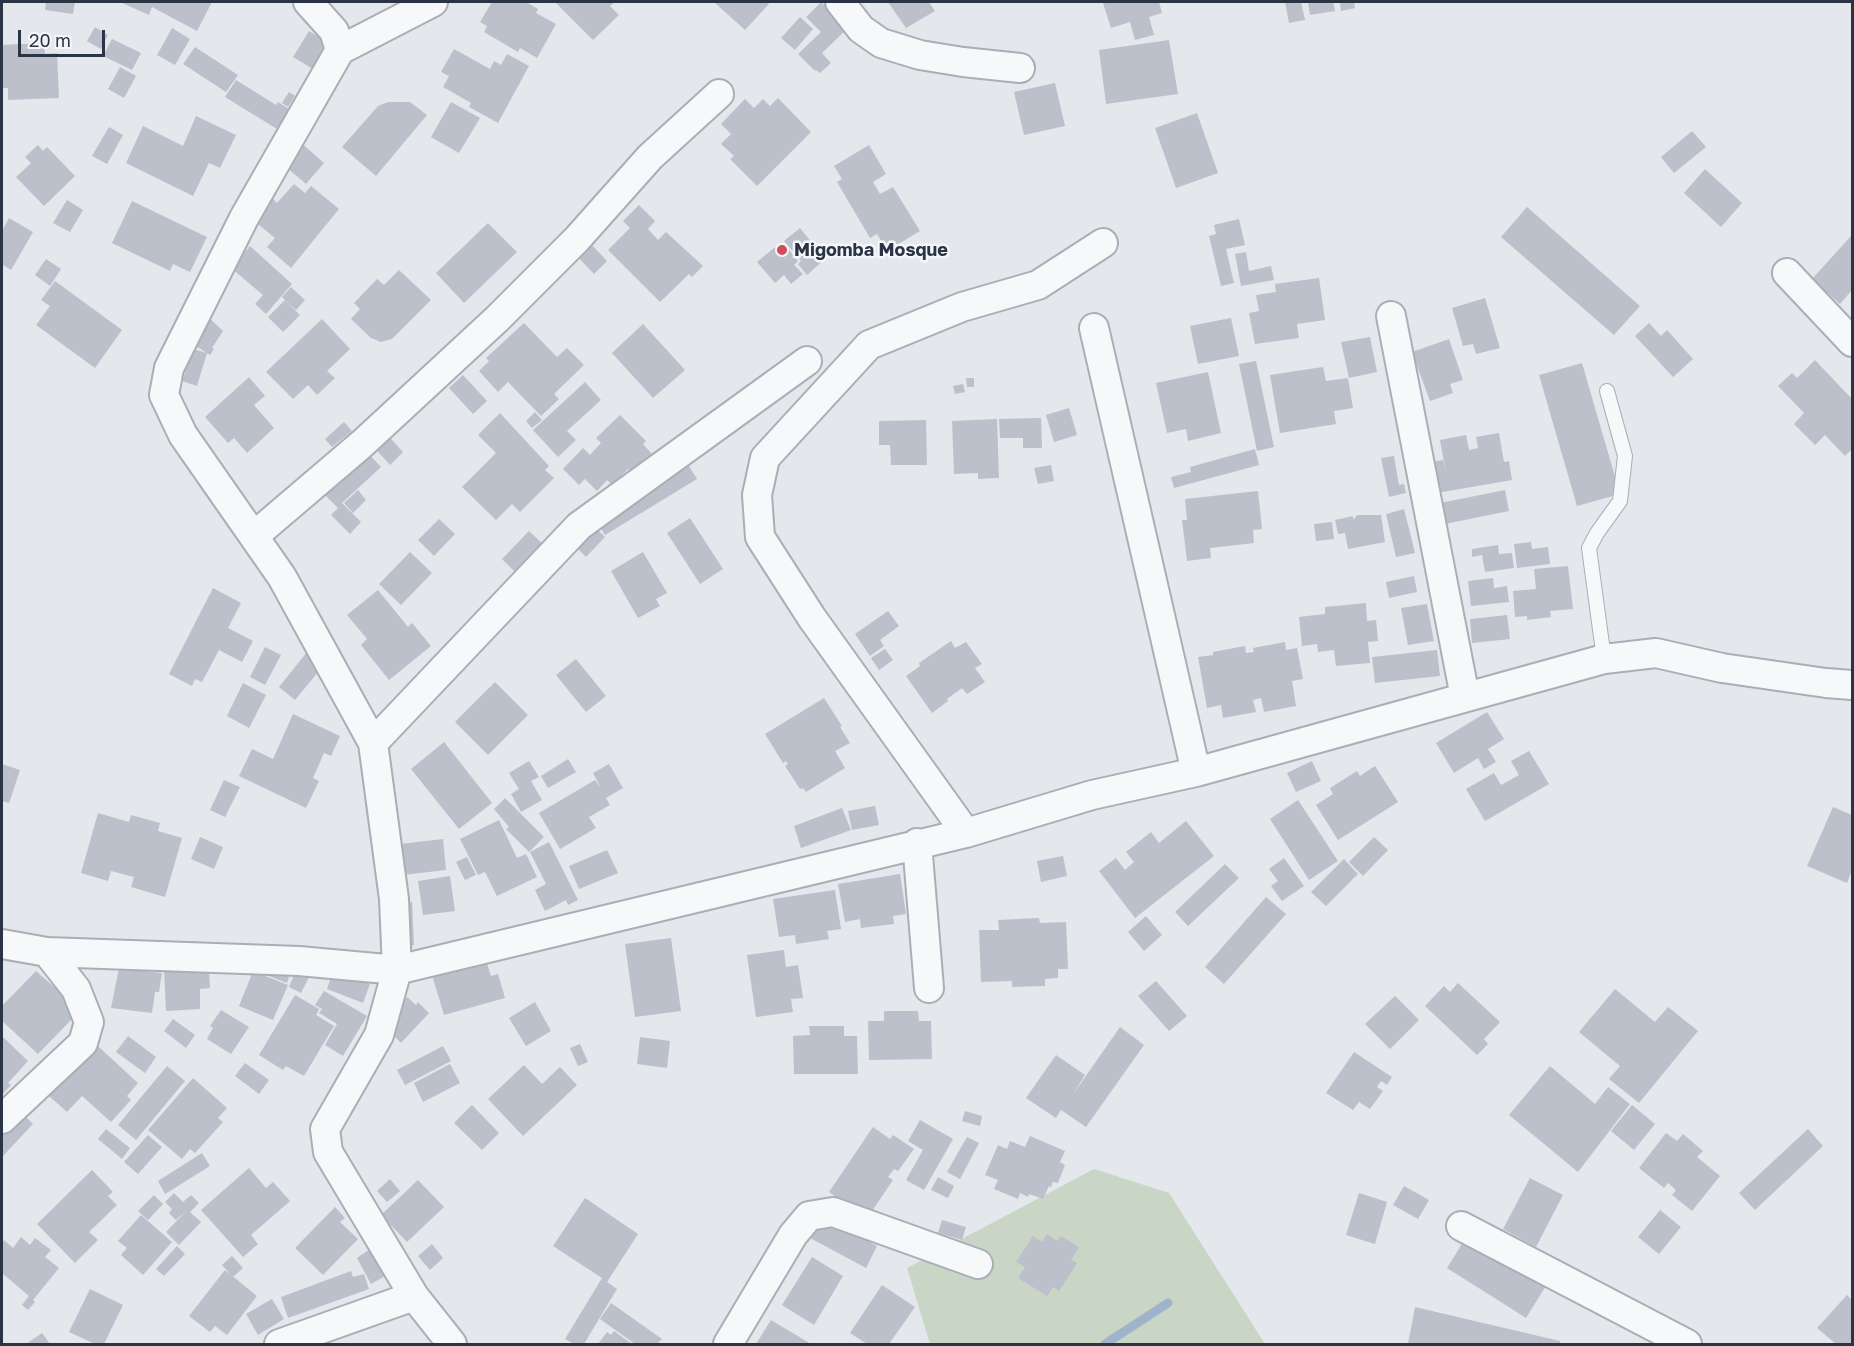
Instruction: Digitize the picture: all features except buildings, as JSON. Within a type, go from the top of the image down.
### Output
[{"type":"street","points":[[308,2],[334,32],[340,50]]},
{"type":"street","points":[[433,2],[340,50],[244,218],[169,368],[164,395],[183,435],[282,577],[374,743],[394,899],[397,970],[379,1035],[325,1129],[328,1152],[414,1296],[452,1344]]},
{"type":"street","points":[[840,2],[861,29],[881,43],[931,57],[1020,68]]},
{"type":"street","points":[[254,536],[363,443],[497,319],[577,239],[650,157],[719,94]]},
{"type":"street","points":[[966,833],[812,618],[760,537],[757,495],[765,458],[868,345],[962,307],[1038,285],[1103,243]]},
{"type":"street","points":[[1787,273],[1852,342]]},
{"type":"street","points":[[1391,316],[1465,697]]},
{"type":"street","points":[[1094,328],[1196,772]]},
{"type":"street","points":[[374,743],[579,526],[807,362]]},
{"type":"street","points":[[2,945],[47,952],[299,961],[397,970],[966,833],[1092,795],[1196,772],[1604,659],[1656,652],[1722,668],[1852,685]]},
{"type":"street","points":[[917,843],[929,988]]},
{"type":"street","points":[[2,1119],[83,1043],[89,1022],[76,989],[47,952]]},
{"type":"street","points":[[728,1344],[793,1235],[809,1216],[833,1212],[978,1264]]},
{"type":"street","points":[[1461,1226],[1687,1344]]},
{"type":"street","points":[[279,1344],[414,1296]]},
{"type":"lane","points":[[1604,659],[1589,548],[1620,501],[1625,456],[1607,391]]},
{"type":"green space","points":[[1094,1169],[1169,1193],[1265,1344],[930,1344],[907,1268]]},
{"type":"waterway","points":[[1105,1344],[1168,1303]]},
{"type":"place","name":"Migomba Mosque","points":[[782,250]]}]
